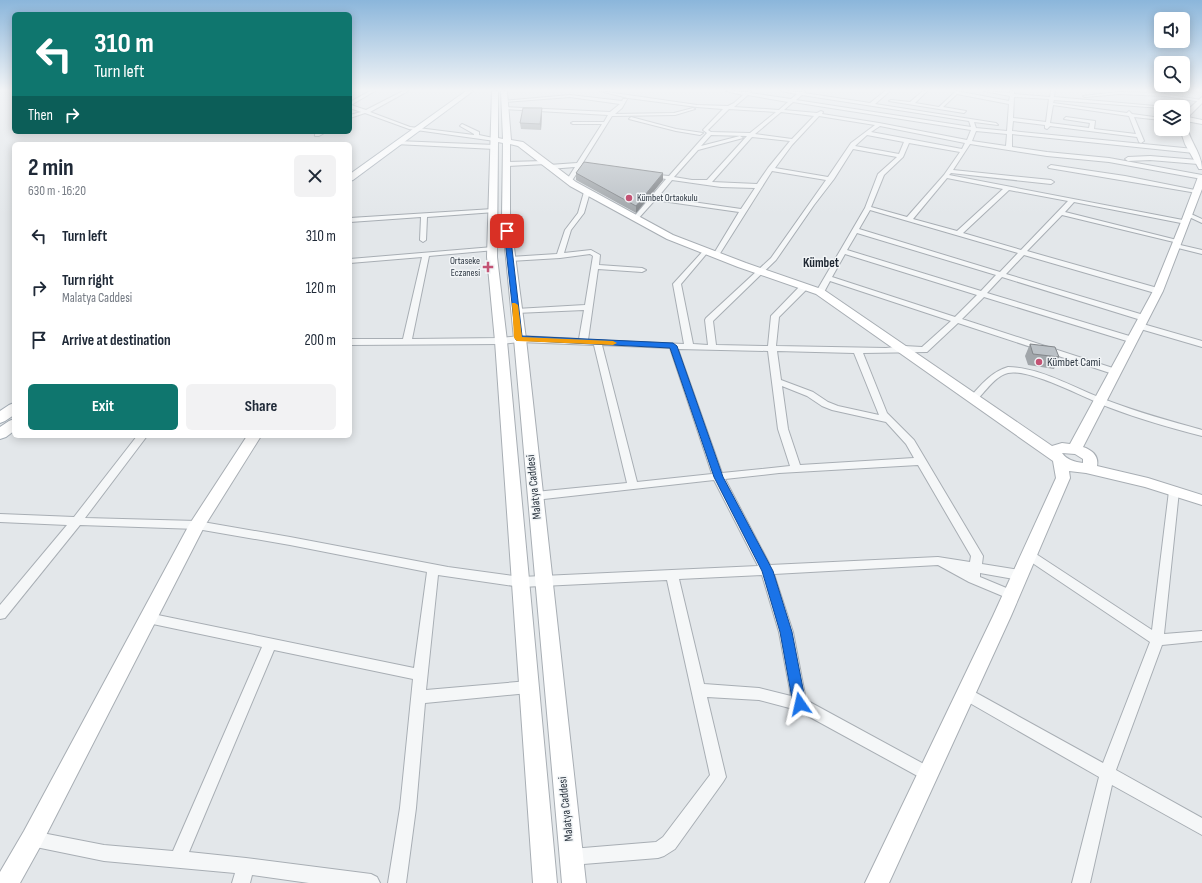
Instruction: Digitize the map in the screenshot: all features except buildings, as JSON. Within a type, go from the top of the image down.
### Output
[{"type":"main road","points":[[352,169],[408,132]]},
{"type":"main road","points":[[352,177],[409,132]]},
{"type":"main road","points":[[0,418],[12,409]]},
{"type":"main road","points":[[0,434],[12,425]]},
{"type":"street","points":[[442,132],[476,136],[508,144],[547,165],[587,192],[670,237],[761,272],[820,292],[904,349],[999,417],[1073,460],[1202,500]]},
{"type":"street","points":[[476,132],[477,133],[476,136]]},
{"type":"street","points":[[507,132],[508,144],[493,211],[493,249],[545,883]]},
{"type":"street","name":"Malatya Caddesi","points":[[507,132],[508,144],[506,164],[506,217],[518,338],[520,339],[574,883]]},
{"type":"street","points":[[569,181],[599,132]]},
{"type":"street","points":[[694,132],[700,133]]},
{"type":"street","points":[[703,183],[713,179],[753,132]]},
{"type":"street","points":[[689,346],[678,284],[711,253],[742,211],[770,169],[792,140],[800,132]]},
{"type":"street","points":[[880,882],[928,774],[1012,595],[1073,460],[1083,434],[1158,291],[1202,177],[1109,160],[1044,153],[970,142],[925,132]]},
{"type":"street","points":[[909,219],[970,142],[973,132]]},
{"type":"street","points":[[1009,147],[1010,132]]},
{"type":"street","points":[[1026,132],[1044,136],[1194,151]]},
{"type":"street","points":[[1113,132],[1139,136]]},
{"type":"street","points":[[1138,132],[1150,158]]},
{"type":"street","points":[[635,219],[710,133],[750,135],[792,140]]},
{"type":"street","points":[[712,347],[709,320],[774,259],[811,204],[831,179],[843,161],[846,153],[866,133],[963,151]]},
{"type":"street","points":[[915,142],[929,133]]},
{"type":"street","points":[[696,149],[750,135]]},
{"type":"street","points":[[1186,136],[1200,164]]},
{"type":"street","points":[[820,292],[868,208],[881,174],[901,156],[907,141]]},
{"type":"street","points":[[397,143],[508,144]]},
{"type":"street","points":[[852,147],[901,156]]},
{"type":"street","points":[[1044,153],[1051,167],[1050,182],[1052,190],[1048,197]]},
{"type":"street","points":[[1109,160],[1150,158],[1200,164]]},
{"type":"street","points":[[1109,160],[1112,171]]},
{"type":"street","points":[[506,164],[578,165],[601,168]]},
{"type":"street","points":[[1051,167],[1112,171],[1197,191]]},
{"type":"street","points":[[770,169],[831,179]]},
{"type":"street","points":[[647,174],[692,182],[721,185],[759,186]]},
{"type":"street","points":[[946,174],[1050,182]]},
{"type":"street","points":[[946,174],[1007,189],[1048,197],[1202,221]]},
{"type":"street","points":[[959,233],[1007,189]]},
{"type":"street","points":[[560,256],[568,230],[581,213],[587,192]]},
{"type":"street","points":[[652,198],[742,211]]},
{"type":"street","points":[[352,342],[501,341],[520,339],[673,346],[886,351],[904,349],[924,350],[956,321],[1073,200]]},
{"type":"street","points":[[868,208],[1023,251],[1158,291]]},
{"type":"street","points":[[352,220],[493,211]]},
{"type":"street","points":[[1061,213],[1177,243],[1202,252]]},
{"type":"street","points":[[423,240],[424,215]]},
{"type":"street","points":[[855,230],[1002,274],[1202,344]]},
{"type":"street","points":[[352,261],[493,249]]},
{"type":"street","points":[[843,251],[1132,340]]},
{"type":"street","points":[[510,259],[560,256],[590,252],[597,255],[583,342]]},
{"type":"street","points":[[407,342],[426,255]]},
{"type":"street","points":[[595,267],[642,270]]},
{"type":"street","points":[[828,278],[1116,372]]},
{"type":"street","points":[[796,469],[783,429],[772,348],[775,316],[804,287]]},
{"type":"street","points":[[516,311],[589,307]]},
{"type":"street","points":[[597,342],[633,486]]},
{"type":"street","points":[[673,346],[718,477],[767,571],[786,632],[800,704]]},
{"type":"street","points":[[857,350],[883,414],[910,442],[977,556],[974,579]]},
{"type":"street","points":[[973,399],[999,373],[1009,370],[1034,375],[1065,386],[1100,402],[1202,433]]},
{"type":"street","points":[[776,381],[810,394],[825,404],[835,408],[888,420]]},
{"type":"street","points":[[0,614],[76,522],[140,438]]},
{"type":"street","points":[[6,877],[32,839],[197,525],[253,438]]},
{"type":"street","points":[[535,496],[796,469],[921,461]]},
{"type":"street","points":[[1081,883],[1107,774],[1157,640],[1174,491]]},
{"type":"street","points":[[2,520],[197,525],[290,541],[433,569],[521,582],[767,571],[938,561],[976,566],[1020,575]]},
{"type":"street","points":[[1029,555],[1157,640],[1202,636]]},
{"type":"street","points":[[938,561],[974,579],[1012,595]]},
{"type":"street","points":[[397,883],[408,808],[420,675],[433,569]]},
{"type":"street","points":[[571,857],[607,856],[658,850],[669,843],[718,777],[672,575]]},
{"type":"street","points":[[148,618],[420,675]]},
{"type":"street","points":[[178,860],[270,644]]},
{"type":"street","points":[[418,697],[529,687]]},
{"type":"street","points":[[698,690],[759,694],[800,704],[928,774]]},
{"type":"street","points":[[966,694],[1202,827]]},
{"type":"street","points":[[32,839],[104,852],[246,866],[371,883]]},
{"type":"street","points":[[241,883],[246,866]]},
{"type":"slow traffic","points":[[515,305],[518,338],[520,339],[613,343]]},
{"type":"place","name":"Kümbet Ortaokulu","points":[[629,198]]},
{"type":"place","name":"Ortaseke Eczanesi","points":[[488,267]]},
{"type":"place","name":"Kümbet Cami","points":[[1039,362]]},
{"type":"district","name":"Kümbet","points":[[821,263]]},
{"type":"route","points":[[507,231],[518,338],[673,346],[718,477],[767,571],[786,632],[800,704]]}]
